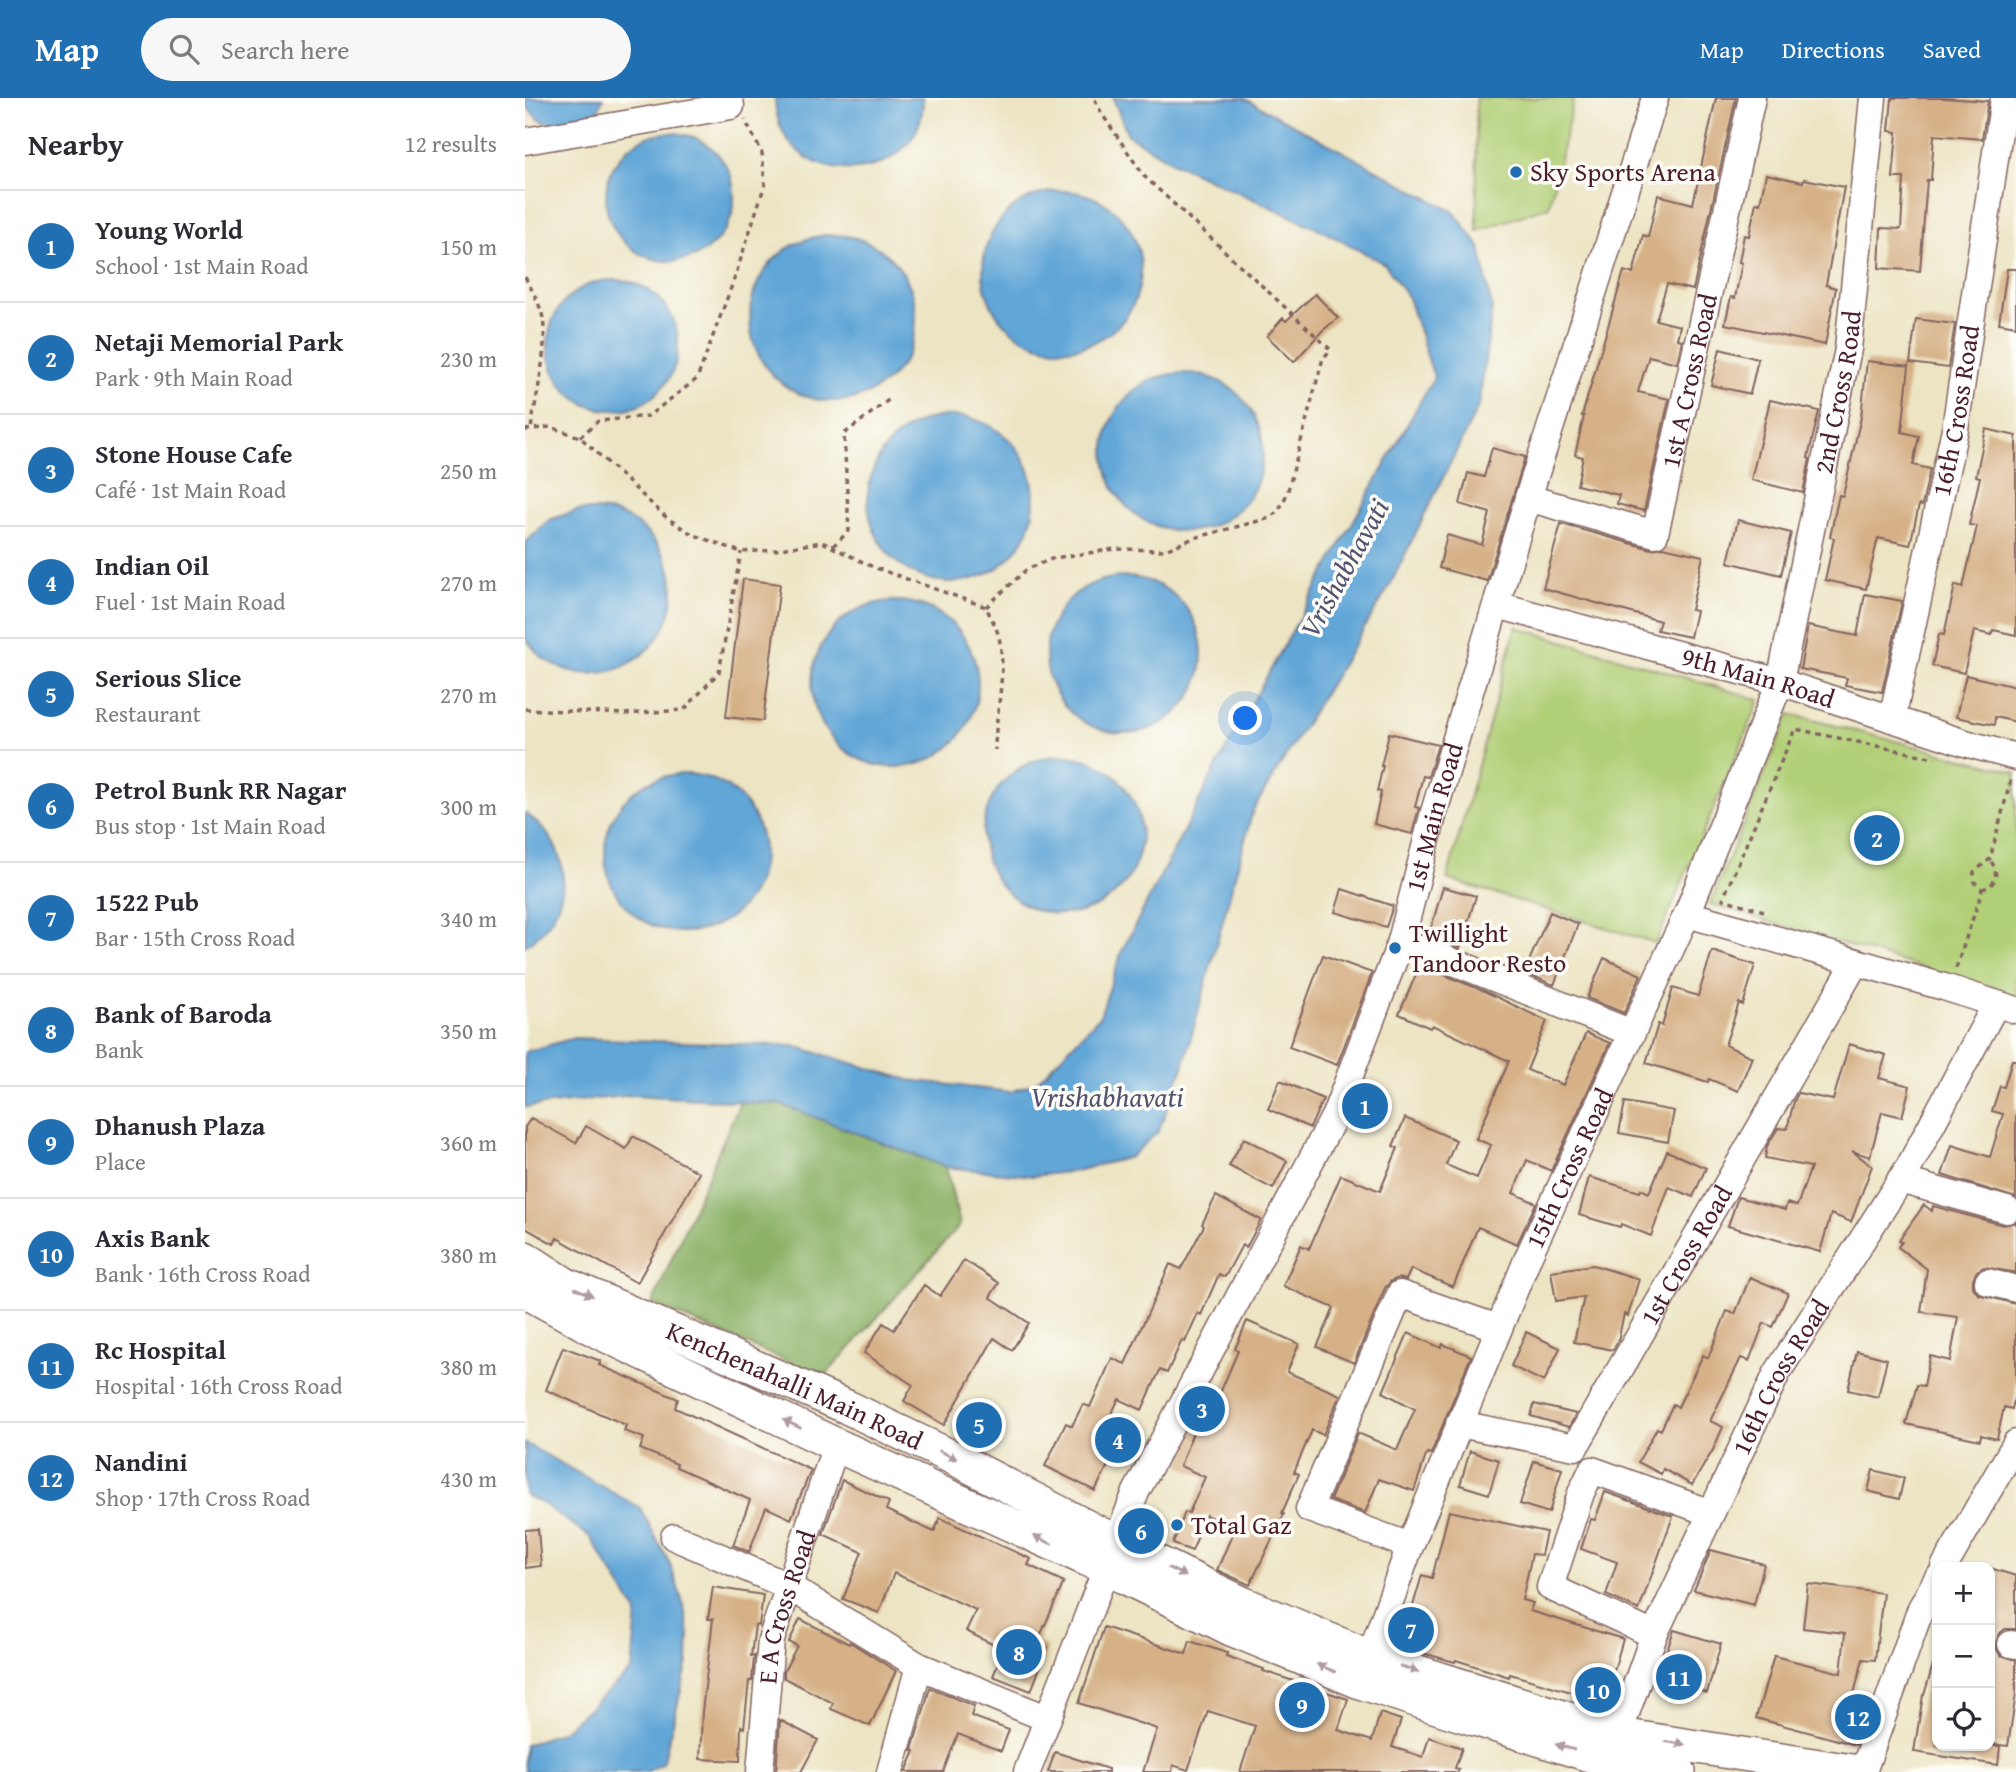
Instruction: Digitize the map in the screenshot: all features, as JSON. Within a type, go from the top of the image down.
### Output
[{"type":"main road","name":"Kenchenahalli Main Road","points":[[525,1258],[565,1284],[847,1407],[958,1460],[1231,1629],[1360,1682],[1613,1756],[1679,1772]]},
{"type":"main road","name":"Kenchenahalli Main Road","points":[[525,1291],[599,1332],[836,1445],[1111,1555],[1242,1604],[1613,1756],[1860,1772]]},
{"type":"street","name":"1st Main Road","points":[[1027,1772],[1136,1492],[1335,1115],[1401,941],[1434,812],[1528,498],[1655,98]]},
{"type":"street","name":"1st A Cross Road","points":[[1528,498],[1655,534],[1752,98]]},
{"type":"street","name":"2nd Cross Road","points":[[1780,682],[1848,349],[1873,98]]},
{"type":"street","name":"16th Cross Road","points":[[1892,719],[1955,429],[2004,98]]},
{"type":"street","points":[[525,141],[736,105]]},
{"type":"street","name":"9th Main Road","points":[[1497,605],[1780,682],[2016,757]]},
{"type":"street","name":"15th Cross Road","points":[[1370,1657],[1410,1546],[1534,1243],[1687,914],[1780,682]]},
{"type":"street","points":[[1687,914],[2006,1007]]},
{"type":"street","points":[[1401,941],[1632,1033]]},
{"type":"street","name":"1st Cross Road","points":[[1459,1424],[1575,1447],[1856,962]]},
{"type":"street","name":"16th Cross Road","points":[[1613,1756],[1654,1635],[1777,1373],[2006,1007]]},
{"type":"street","points":[[1900,1180],[2007,1210]]},
{"type":"street","points":[[1988,1282],[2016,1289]]},
{"type":"street","points":[[1410,1546],[1309,1509],[1400,1294],[1499,1328]]},
{"type":"street","points":[[1947,1562],[2016,1443]]},
{"type":"street","name":"E A Cross Road","points":[[760,1772],[771,1640],[836,1445]]},
{"type":"street","points":[[1654,1635],[1550,1587],[1581,1493],[1592,1470],[1711,1513]]},
{"type":"street","points":[[674,1537],[788,1586],[919,1666],[1046,1718]]},
{"type":"street","points":[[1860,1772],[1921,1608],[1932,1588]]},
{"type":"street","points":[[890,1772],[919,1666]]},
{"type":"path","points":[[986,607],[1027,569],[1054,558],[1115,549],[1165,550],[1194,538],[1270,518],[1279,510],[1287,494],[1323,358],[1331,350],[1144,176],[1094,98]]},
{"type":"path","points":[[580,437],[598,421],[648,416],[697,379],[735,277],[765,184],[762,153],[736,105]]},
{"type":"path","points":[[525,277],[543,318],[544,347],[531,429]]},
{"type":"path","points":[[833,546],[849,531],[844,434],[891,398]]},
{"type":"path","points":[[525,430],[550,427],[580,437],[667,518],[692,534],[741,552],[775,550],[822,542],[873,567],[986,607],[1000,641],[1002,690],[995,750]]},
{"type":"path","points":[[525,709],[624,714],[684,710],[719,672],[741,552]]},
{"type":"path","points":[[1723,899],[1795,729],[1935,758]]},
{"type":"path","points":[[1982,889],[1975,882],[1974,872],[1990,859],[2012,775],[2016,776]]},
{"type":"path","points":[[1956,968],[1982,889],[1991,885],[1997,877],[1990,859]]},
{"type":"green space","name":"Sky Sports Arena","points":[[1476,98],[1574,98],[1549,206],[1477,231]]},
{"type":"green space","points":[[1516,627],[1760,700],[1656,943],[1447,879]]},
{"type":"green space","points":[[1789,714],[2016,772],[2016,996],[1710,904]]},
{"type":"green space","points":[[740,1102],[780,1104],[946,1167],[960,1225],[824,1377],[652,1304]]},
{"type":"water","points":[[525,98],[603,98],[598,110],[586,121],[554,126],[538,119],[527,107]]},
{"type":"water","points":[[775,98],[923,98],[917,129],[901,151],[877,164],[850,169],[823,165],[799,152],[782,130]]},
{"type":"water","name":"Vrishabhavati","points":[[1113,98],[1244,98],[1454,212],[1480,247],[1492,309],[1479,405],[1388,589],[1253,810],[1183,1067],[1158,1132],[1130,1157],[1076,1171],[1033,1176],[946,1167],[780,1104],[633,1095],[525,1107],[525,1052],[574,1038],[794,1046],[909,1080],[1011,1092],[1037,1082],[1100,1016],[1122,951],[1218,764],[1434,377],[1408,298],[1385,264],[1325,232],[1172,162],[1128,135]]},
{"type":"water","points":[[670,133],[694,138],[715,152],[729,173],[734,197],[729,221],[715,242],[694,256],[670,261],[646,256],[625,242],[611,221],[606,197],[611,173],[625,152],[646,138]]},
{"type":"water","points":[[1062,191],[1092,197],[1118,214],[1135,240],[1141,270],[1135,300],[1118,326],[1092,343],[1062,349],[1032,343],[1006,326],[989,300],[983,270],[989,240],[1006,214],[1032,197]]},
{"type":"water","points":[[833,235],[865,242],[879,249],[891,260],[902,272],[909,286],[916,318],[909,350],[902,364],[891,376],[879,387],[865,394],[833,401],[801,394],[787,387],[775,376],[764,364],[757,350],[750,318],[757,286],[764,272],[775,260],[787,249],[801,242]]},
{"type":"water","points":[[613,280],[638,285],[659,299],[673,320],[678,345],[673,370],[659,391],[638,405],[613,410],[588,405],[567,391],[553,370],[548,345],[553,320],[567,299],[588,285]]},
{"type":"water","points":[[1184,373],[1214,379],[1240,396],[1257,422],[1263,452],[1257,482],[1240,508],[1214,525],[1184,531],[1154,525],[1128,508],[1111,482],[1105,452],[1111,422],[1128,396],[1154,379]]},
{"type":"water","points":[[951,416],[983,422],[1010,440],[1028,467],[1034,499],[1028,531],[1010,558],[983,576],[951,582],[919,576],[892,558],[874,531],[868,499],[874,467],[892,440],[919,422]]},
{"type":"water","points":[[579,510],[611,512],[643,529],[668,565],[673,594],[666,622],[651,646],[629,663],[603,673],[573,672],[543,658],[525,638],[525,543],[549,520]]},
{"type":"water","points":[[1124,577],[1154,582],[1180,599],[1197,625],[1202,655],[1197,685],[1180,711],[1154,728],[1124,733],[1094,728],[1068,711],[1051,685],[1046,655],[1051,625],[1068,599],[1094,582]]},
{"type":"water","points":[[895,601],[927,607],[954,625],[972,652],[978,684],[972,716],[954,743],[927,761],[895,767],[863,761],[836,743],[818,716],[812,684],[818,652],[836,625],[863,607]]},
{"type":"water","points":[[1062,756],[1092,762],[1118,779],[1135,805],[1141,835],[1135,865],[1118,891],[1092,908],[1062,914],[1032,908],[1006,891],[989,865],[983,835],[989,805],[1006,779],[1032,762]]},
{"type":"water","points":[[684,774],[714,780],[740,797],[757,823],[763,853],[757,883],[740,909],[714,926],[684,932],[654,926],[628,909],[611,883],[605,853],[611,823],[628,797],[654,780]]},
{"type":"water","points":[[525,813],[542,827],[554,843],[561,861],[563,880],[553,916],[541,932],[525,946]]},
{"type":"water","points":[[525,1443],[640,1508],[670,1564],[683,1603],[689,1634],[688,1662],[663,1763],[646,1772],[525,1772],[525,1745],[563,1731],[632,1670],[637,1613],[590,1537],[542,1503],[525,1495]]},
{"type":"building","points":[[1716,98],[1736,98],[1693,290],[1667,284],[1656,320],[1680,326],[1677,339],[1682,340],[1677,363],[1649,356],[1638,392],[1669,399],[1644,511],[1617,504],[1619,495],[1577,485],[1583,457],[1575,455],[1582,416],[1624,271],[1633,274],[1643,235],[1648,237],[1658,195],[1693,204]]},
{"type":"building","points":[[1892,98],[1988,101],[1982,139],[1934,135],[1931,180],[1927,180],[1920,271],[1879,268],[1881,228],[1901,229],[1904,178],[1893,178],[1897,132],[1889,131]]},
{"type":"building","points":[[1766,174],[1844,187],[1826,285],[1836,288],[1825,345],[1725,324],[1731,297],[1735,298],[1744,235],[1749,236],[1756,202],[1760,203]]},
{"type":"building","points":[[2007,269],[2016,269],[2016,326],[1999,323]]},
{"type":"building","points":[[1315,294],[1338,318],[1322,331],[1294,362],[1267,336],[1283,318],[1286,321]]},
{"type":"building","points":[[1916,319],[1955,324],[1948,368],[1910,363]]},
{"type":"building","points":[[1720,349],[1758,359],[1750,394],[1711,385]]},
{"type":"building","points":[[1867,361],[1909,366],[1902,432],[1919,436],[1913,465],[1930,469],[1910,545],[1878,538],[1866,589],[1825,580],[1839,495],[1843,496],[1861,417]]},
{"type":"building","points":[[1770,400],[1819,411],[1803,493],[1751,480]]},
{"type":"building","points":[[1986,429],[2016,436],[2016,635],[1993,630],[1992,635],[1974,631],[1964,673],[1932,666],[1939,634],[1944,635],[1955,585],[1963,587],[1977,526],[1969,525],[1980,477],[1976,476]]},
{"type":"building","points":[[1492,448],[1525,457],[1487,581],[1439,568],[1447,535],[1482,545],[1490,513],[1460,504],[1468,473],[1484,477]]},
{"type":"building","points":[[1738,520],[1791,533],[1781,575],[1728,562]]},
{"type":"building","points":[[1561,524],[1651,549],[1663,547],[1703,556],[1691,610],[1696,611],[1690,637],[1657,630],[1660,621],[1543,588]]},
{"type":"building","points":[[743,579],[780,584],[763,721],[726,717]]},
{"type":"building","points":[[1865,594],[1902,601],[1882,692],[1845,685],[1847,678],[1800,669],[1808,626],[1857,636]]},
{"type":"building","points":[[1966,675],[2016,687],[2016,722],[1995,717],[1994,725],[1956,717]]},
{"type":"building","points":[[1389,733],[1438,745],[1428,777],[1423,776],[1412,834],[1374,824],[1381,792],[1377,791],[1381,766]]},
{"type":"building","points":[[1443,887],[1476,896],[1460,948],[1429,935]]},
{"type":"building","points":[[1342,889],[1393,906],[1386,927],[1335,912]]},
{"type":"building","points":[[1550,912],[1578,924],[1554,985],[1524,973]]},
{"type":"building","points":[[1712,951],[1755,965],[1743,1005],[1739,1003],[1725,1045],[1752,1057],[1738,1091],[1709,1079],[1708,1082],[1646,1063],[1658,1024],[1662,1026],[1673,988],[1698,996]]},
{"type":"building","points":[[1323,955],[1372,973],[1337,1065],[1289,1047]]},
{"type":"building","points":[[1604,958],[1641,975],[1624,1013],[1587,998]]},
{"type":"building","points":[[1420,965],[1547,1021],[1527,1070],[1563,1085],[1586,1033],[1610,1043],[1551,1171],[1527,1160],[1513,1193],[1536,1203],[1517,1244],[1478,1227],[1453,1287],[1411,1269],[1406,1280],[1398,1278],[1391,1281],[1385,1288],[1354,1363],[1317,1347],[1334,1308],[1283,1286],[1301,1245],[1309,1249],[1341,1175],[1380,1191],[1398,1148],[1393,1146],[1405,1118],[1456,1140],[1446,1165],[1477,1178],[1491,1145],[1476,1139],[1509,1061],[1432,1025],[1430,1028],[1399,1014]]},
{"type":"building","points":[[1849,1044],[1886,1055],[1879,1078],[1910,1086],[1902,1117],[1882,1112],[1870,1157],[1852,1151],[1872,1166],[1851,1222],[1831,1214],[1820,1252],[1728,1226],[1738,1197],[1785,1210],[1787,1203],[1797,1206],[1811,1167],[1765,1158],[1767,1146],[1778,1128],[1787,1129],[1798,1093],[1833,1100]]},
{"type":"building","points":[[2012,1060],[2016,1060],[2016,1198],[1942,1175],[1952,1145],[1990,1157],[2003,1114],[1992,1111],[2000,1086],[2004,1087]]},
{"type":"building","points":[[1280,1080],[1323,1099],[1310,1128],[1268,1109]]},
{"type":"building","points":[[1625,1102],[1674,1111],[1668,1142],[1619,1133]]},
{"type":"building","points":[[531,1118],[576,1143],[586,1126],[626,1149],[633,1136],[699,1173],[637,1283],[557,1238],[554,1244],[525,1228],[525,1127]]},
{"type":"building","points":[[1244,1138],[1287,1161],[1273,1189],[1229,1166]]},
{"type":"building","points":[[1667,1151],[1706,1168],[1693,1197],[1669,1187],[1651,1236],[1621,1224],[1620,1227],[1579,1215],[1589,1177],[1649,1193]]},
{"type":"building","points":[[1216,1196],[1261,1220],[1246,1248],[1242,1245],[1225,1277],[1219,1274],[1201,1315],[1198,1313],[1185,1342],[1182,1340],[1167,1373],[1160,1370],[1142,1410],[1119,1399],[1098,1439],[1117,1448],[1095,1491],[1045,1466],[1066,1423],[1072,1426],[1083,1404],[1090,1407],[1112,1358],[1125,1364],[1170,1264],[1181,1269],[1204,1226],[1202,1224]]},
{"type":"building","points":[[1924,1205],[1932,1211],[1933,1206],[2003,1225],[2016,1222],[2016,1273],[1984,1267],[1977,1271],[1973,1279],[1973,1287],[1978,1294],[2016,1304],[2016,1392],[2012,1409],[2004,1407],[1997,1439],[1981,1435],[1980,1440],[1906,1424],[1917,1385],[1924,1386],[1930,1356],[1950,1361],[1958,1317],[1921,1312],[1927,1269],[1898,1247],[1902,1242],[1899,1240]]},
{"type":"building","points":[[964,1260],[999,1283],[990,1297],[1029,1323],[1012,1350],[994,1338],[944,1425],[904,1401],[913,1385],[864,1353],[883,1323],[894,1330],[924,1285],[940,1296]]},
{"type":"building","points":[[1593,1265],[1639,1279],[1628,1316],[1624,1314],[1618,1341],[1613,1350],[1574,1342],[1584,1297],[1556,1301],[1551,1271]]},
{"type":"building","points":[[1750,1277],[1788,1293],[1773,1327],[1764,1323],[1749,1361],[1741,1358],[1710,1421],[1723,1427],[1692,1485],[1663,1469],[1661,1474],[1638,1462],[1657,1428],[1661,1430],[1673,1404],[1678,1407],[1703,1355],[1708,1358],[1727,1311],[1735,1314]]},
{"type":"building","points":[[1247,1321],[1299,1344],[1287,1372],[1340,1395],[1323,1435],[1312,1430],[1294,1472],[1299,1474],[1282,1513],[1284,1514],[1250,1585],[1217,1570],[1235,1528],[1206,1515],[1192,1551],[1173,1544],[1185,1512],[1189,1513],[1205,1477],[1180,1466],[1210,1389],[1220,1393],[1238,1351],[1235,1349]]},
{"type":"building","points":[[1526,1332],[1560,1348],[1544,1382],[1511,1366]]},
{"type":"building","points":[[1408,1333],[1441,1348],[1443,1344],[1471,1356],[1431,1454],[1427,1453],[1414,1491],[1379,1479],[1365,1513],[1330,1500],[1358,1433],[1397,1450],[1415,1409],[1383,1392]]},
{"type":"building","points":[[563,1347],[601,1361],[599,1365],[678,1399],[675,1408],[811,1470],[791,1519],[766,1507],[749,1552],[733,1545],[750,1500],[640,1449],[644,1438],[624,1431],[626,1425],[546,1390]]},
{"type":"building","points":[[1857,1351],[1887,1359],[1878,1397],[1848,1390]]},
{"type":"building","points":[[1534,1404],[1576,1414],[1569,1427],[1531,1416]]},
{"type":"building","points":[[1470,1451],[1499,1460],[1489,1494],[1460,1485]]},
{"type":"building","points":[[1534,1461],[1562,1469],[1549,1513],[1520,1504]]},
{"type":"building","points":[[1873,1470],[1904,1478],[1899,1499],[1868,1491]]},
{"type":"building","points":[[842,1480],[889,1502],[886,1510],[934,1532],[940,1518],[1031,1559],[1028,1565],[1064,1582],[1037,1643],[1048,1647],[1031,1691],[993,1676],[1004,1650],[966,1631],[976,1610],[894,1573],[879,1613],[843,1599],[862,1552],[823,1534]]},
{"type":"building","points":[[1605,1492],[1673,1516],[1639,1610],[1606,1595],[1617,1562],[1581,1549],[1591,1519],[1595,1520]]},
{"type":"building","points":[[1449,1511],[1546,1532],[1541,1555],[1532,1554],[1522,1600],[1533,1603],[1530,1611],[1623,1639],[1605,1702],[1510,1674],[1509,1677],[1456,1660],[1455,1662],[1401,1647],[1422,1575],[1432,1578]]},
{"type":"building","points":[[538,1529],[541,1566],[525,1568],[525,1530]]},
{"type":"building","points":[[1711,1550],[1764,1564],[1754,1605],[1694,1590]]},
{"type":"building","points":[[1995,1570],[2016,1576],[2016,1629],[2005,1629],[1996,1642],[2000,1655],[2016,1660],[2016,1694],[2008,1746],[1995,1745]]},
{"type":"building","points":[[1808,1584],[1883,1593],[1875,1660],[1863,1659],[1851,1705],[1866,1710],[1856,1745],[1756,1718],[1774,1656],[1841,1673],[1845,1633],[1803,1628]]},
{"type":"building","points":[[713,1587],[763,1595],[759,1626],[755,1625],[751,1656],[754,1656],[752,1681],[749,1681],[744,1728],[741,1726],[740,1761],[700,1759],[702,1712],[713,1619],[708,1619]]},
{"type":"building","points":[[800,1619],[849,1644],[850,1642],[896,1671],[870,1726],[831,1709],[833,1703],[784,1678],[784,1671],[797,1646],[789,1642]]},
{"type":"building","points":[[1104,1627],[1186,1654],[1190,1641],[1227,1653],[1226,1656],[1264,1669],[1263,1671],[1348,1699],[1338,1730],[1372,1741],[1380,1713],[1401,1720],[1392,1747],[1423,1757],[1429,1737],[1462,1748],[1455,1768],[1459,1769],[1458,1772],[1240,1772],[1255,1726],[1208,1711],[1188,1770],[1173,1765],[1172,1772],[1143,1772],[1157,1729],[1079,1703]]},
{"type":"building","points":[[1674,1630],[1721,1644],[1707,1693],[1657,1679]]},
{"type":"building","points":[[1932,1668],[1932,1751],[1995,1751],[1995,1746],[2000,1746],[1998,1765],[1914,1752],[1924,1695]]},
{"type":"building","points":[[930,1688],[974,1706],[971,1716],[1009,1730],[1001,1751],[958,1734],[943,1772],[906,1772],[915,1751],[912,1750]]},
{"type":"building","points":[[780,1720],[818,1740],[801,1772],[776,1772]]},
{"type":"building","points":[[1055,1752],[1108,1769],[1108,1772],[1048,1772]]},
{"type":"place","name":"Sky Sports Arena","points":[[1516,172]]},
{"type":"place","name":"Netaji Memorial Park","points":[[1877,838]]},
{"type":"place","name":"Twillight Tandoor Resto","points":[[1395,948]]},
{"type":"place","name":"Young World","points":[[1365,1106]]},
{"type":"place","name":"Stone House Cafe","points":[[1202,1409]]},
{"type":"place","name":"Serious Slice","points":[[979,1425]]},
{"type":"place","name":"Indian Oil","points":[[1118,1440]]},
{"type":"place","name":"Total Gaz","points":[[1177,1525]]},
{"type":"place","name":"Petrol Bunk RR Nagar","points":[[1141,1531]]},
{"type":"place","name":"1522 Pub","points":[[1411,1630]]},
{"type":"place","name":"Bank of Baroda","points":[[1019,1652]]},
{"type":"place","name":"Rc Hospital","points":[[1679,1677]]},
{"type":"place","name":"Axis Bank","points":[[1598,1690]]},
{"type":"place","name":"Dhanush Plaza","points":[[1302,1705]]},
{"type":"place","name":"Nandini","points":[[1858,1717]]}]
